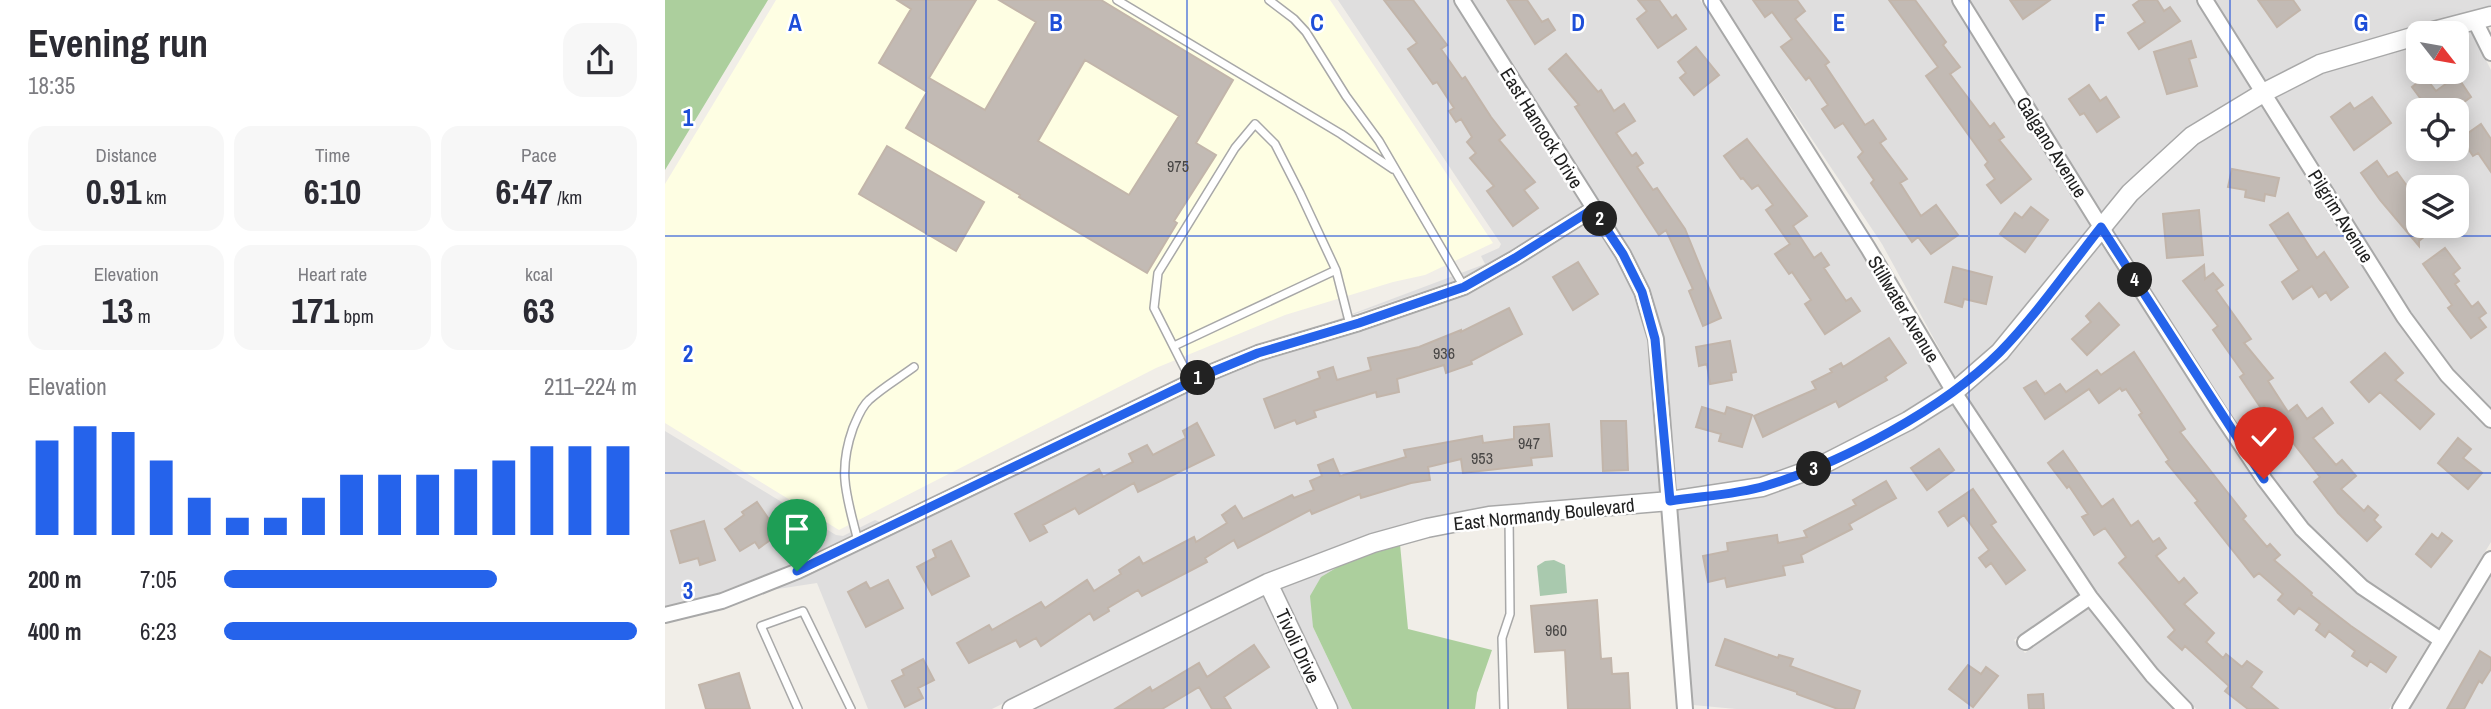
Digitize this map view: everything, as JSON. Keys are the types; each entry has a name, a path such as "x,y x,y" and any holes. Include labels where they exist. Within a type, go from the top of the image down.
{"street":[{"name":"East Hancock Drive","path":"1462,0 1623,254 1642,292 1655,339 1685,709"},
{"name":"Stillwater Avenue","path":"1711,0 1868,248 1954,391 2090,597 2152,675 2185,709"},
{"name":"Galgano Avenue","path":"1960,0 2101,227 2264,479 2302,528 2363,587 2441,640"},
{"name":"Pilgrim Avenue","path":"2206,0 2405,317 2447,375 2491,420"},
{"path":"2483,18 2491,53"},
{"name":"East Normandy Boulevard","path":"1011,709 1268,583 1373,543 1427,528 1509,514 1670,501 1762,487 1818,467 1908,421 1954,391 2000,352 2130,193 2192,136 2263,93 2320,64 2406,39"},
{"path":"665,615 722,601 797,571 1191,381 1258,353 1464,287 1593,209"},
{"path":"2400,709 2491,559"},
{"name":"Tivoli Drive","path":"1268,583 1328,709"},
{"path":"2025,642 2090,597"}],"lane":[{"path":"1117,0 1341,134 1396,172"},
{"path":"1269,0 1294,19 1305,32 1346,96 1380,141 1464,287"},
{"path":"1191,381 1154,308 1158,273 1235,148 1255,124 1275,144 1336,270 1350,325"},
{"path":"1174,346 1336,270"},
{"path":"858,542 843,485 849,441 857,417 868,401 914,367"},
{"path":"1504,709 1502,638 1510,614 1509,514"},
{"path":"798,709 761,626 803,611 851,709"}],"shaded area":[{"path":"776,0 1330,0 1493,243 1425,275 1285,315 1156,368 839,530 665,423 665,184"},
{"path":"1338,0 1453,0 1582,206 1511,251 1460,279 1328,323 1485,264 1481,256 1499,248 1501,244"},
{"path":"1471,0 1700,0 1867,251 1943,388 1903,414 1814,460 1759,479 1677,492 1664,339 1649,290 1630,250"},
{"path":"1719,0 1951,0 1965,21 2091,225 1993,346 1956,379 1882,244"},
{"path":"1970,0 2196,0 2252,90 2124,187 2101,213"},
{"path":"2215,0 2491,0 2491,7 2441,21 2406,21 2406,31 2316,56 2266,82"},
{"path":"2471,30 2491,70 2491,410 2454,371 2411,314 2275,96 2324,71 2406,47 2406,84 2469,84"},
{"path":"2261,104 2397,321 2440,379 2491,429 2491,542 2438,629 2368,581 2308,524 2226,408 2111,228 2137,198 2198,143"},
{"path":"1591,220 1616,257 1634,294 1647,340 1661,494 1486,509 1370,536 1258,577 992,709 868,709 817,583 771,590 802,578 1211,381 1262,360 1363,330 1469,293"},
{"path":"2101,241 2212,415 2296,534 2358,593 2430,642 2389,709 2196,709 2158,671 2096,593 1965,394 2006,357 2051,306"},
{"path":"1952,403 2079,595 2014,640 2025,653 2088,608 2145,680 2174,709 1736,709 1693,705 1678,508 1765,495"},
{"path":"665,431 836,535 843,536 875,520 880,522 793,564 718,593 665,607"},
{"path":"1554,560 1565,565 1567,593 1540,596 1537,566"},
{"path":"1346,562 1313,627 1352,709 1336,709 1279,587"},
{"path":"2491,576 2491,709 2410,709"},
{"path":"1265,594 1319,709 1031,709"}],"green space":[{"path":"665,0 768,0 665,170"},
{"path":"1400,544 1408,629 1492,650 1477,693 1475,709 1352,709 1313,627 1310,596 1321,577 1346,562"}],"building":[{"path":"897,0 976,0 929,78 985,110 1036,22 999,0 1101,0 1233,80 1196,143 1216,155 1174,221 1177,223 1147,273 906,128 927,92 879,63 911,9","holes":["1085,60 1179,116 1129,195 1038,141"]},
{"path":"1384,0 1413,0 1447,45 1441,49 1462,79 1465,77 1505,135 1499,140 1535,182 1524,190 1538,208 1513,226 1487,191 1494,186 1470,158 1476,153 1467,142 1472,137 1461,119 1456,122 1449,111 1454,108 1437,82 1433,84 1408,49 1417,43"},
{"path":"1507,0 1527,0 1542,22 1548,19 1555,30 1535,44"},
{"path":"1638,0 1659,0 1672,18 1676,15 1686,29 1658,48 1637,19 1647,11"},
{"path":"1753,0 1797,0 1805,11 1795,19 1829,62 1825,65 1865,125 1873,120 1886,139 1880,143 1907,179 1900,183 1921,216 1936,205 1958,235 1931,254 1918,237 1912,242 1871,183 1874,180 1858,157 1863,152 1843,123 1835,128 1822,109 1828,105 1809,77 1806,80 1781,47 1792,39 1772,12 1765,17"},
{"path":"1889,0 1915,0 1946,42 1943,45 1960,67 1950,74 1990,127 1994,123 2004,137 1999,140 2031,179 2001,203 1987,185 1995,179 1985,165 1988,162 1926,76 1938,67"},
{"path":"2010,0 2050,0 2023,19"},
{"path":"2140,0 2157,0 2164,11 2170,7 2180,21 2139,49 2128,33 2145,22 2133,5"},
{"path":"2258,0 2293,0 2300,10 2277,27"},
{"path":"2191,41 2196,57 2189,59 2197,86 2167,94 2154,52"},
{"path":"1696,47 1719,75 1694,95 1680,78 1686,73 1678,62"},
{"path":"1566,54 1598,92 1601,90 1614,111 1624,104 1635,121 1616,133 1632,156 1636,153 1643,163 1637,167 1653,190 1657,188 1685,229 1721,318 1703,326 1689,291 1693,289 1666,230 1659,235 1575,107 1579,105 1549,69"},
{"path":"2416,84 2430,84 2436,91 2446,84 2462,84 2471,97 2420,98 2412,87"},
{"path":"2089,85 2100,101 2106,97 2119,117 2097,132 2084,113 2080,115 2069,99"},
{"path":"2372,97 2391,123 2354,150 2331,117 2350,103 2354,109"},
{"path":"2481,124 2491,139 2491,172 2478,153 2473,156 2469,150 2469,132"},
{"path":"1747,139 1807,216 1793,226 1814,258 1821,253 1829,265 1824,268 1846,301 1851,298 1860,311 1825,334 1805,304 1811,300 1792,272 1789,274 1775,254 1790,244 1766,210 1773,205 1758,185 1752,189 1741,179 1724,156"},
{"path":"887,146 984,202 956,251 859,194"},
{"path":"2377,161 2388,177 2397,172 2406,185 2406,231 2380,200 2361,173"},
{"path":"2232,169 2279,178 2275,196 2265,194 2264,201 2245,197 2246,190 2228,187"},
{"path":"2031,207 2048,220 2025,252 2000,234 2015,213 2022,218"},
{"path":"2199,210 2203,255 2167,258 2163,214"},
{"path":"2288,213 2317,258 2324,252 2348,287 2331,300 2326,292 2319,297 2312,286 2293,299 2282,282 2299,270 2270,225"},
{"path":"2412,238 2423,238 2419,246"},
{"path":"2445,248 2460,268 2453,274 2459,281 2455,284 2472,307 2478,302 2486,313 2479,318 2486,327 2471,338 2448,308 2452,305 2423,264"},
{"path":"1578,262 1598,294 1573,310 1553,277"},
{"path":"2204,265 2205,279 2213,273 2223,285 2216,290 2251,339 2244,343 2273,378 2268,381 2288,412 2297,405 2307,419 2322,408 2333,423 2313,438 2336,465 2342,460 2356,476 2341,489 2364,511 2368,506 2378,515 2374,520 2381,527 2367,541 2338,513 2314,482 2320,477 2264,406 2261,408 2240,377 2244,374 2213,330 2218,326 2183,281"},
{"path":"1953,267 1992,277 1986,304 1964,299 1962,307 1945,302"},
{"path":"2099,303 2119,325 2087,355 2072,339 2091,322 2086,316"},
{"path":"1509,308 1522,334 1471,361 1472,364 1446,373 1444,365 1397,379 1399,392 1377,397 1376,392 1314,411 1316,417 1297,424 1295,420 1275,428 1264,399 1320,378 1318,372 1333,367 1337,380 1371,370 1368,358 1419,347 1461,332"},
{"path":"1889,338 1906,363 1885,377 1887,380 1839,407 1836,401 1763,437 1754,416 1816,389 1812,382 1832,372 1830,369 1841,363 1843,367"},
{"path":"1730,341 1736,372 1731,373 1732,380 1710,384 1707,364 1699,366 1696,347"},
{"path":"2134,352 2185,429 2180,432 2246,516 2243,519 2267,547 2270,544 2280,555 2274,560 2312,593 2311,595 2396,657 2386,672 2370,661 2367,666 2352,656 2355,651 2329,631 2325,637 2316,630 2320,624 2299,608 2294,614 2278,600 2283,594 2259,573 2254,577 2166,462 2169,460 2139,415 2142,413 2126,389 2122,391 2120,388 2099,403 2089,389 2045,419 2024,388 2036,381 2045,394 2060,384 2066,392 2097,370 2101,375"},
{"path":"2385,353 2403,373 2395,380 2434,414 2420,429 2380,392 2369,402 2351,382"},
{"path":"1702,407 1725,414 1727,407 1752,415 1742,447 1719,441 1721,434 1696,427"},
{"path":"1601,421 1626,421 1628,470 1603,471"},
{"path":"1197,423 1214,455 1138,492 1134,483 1079,514 1075,508 1043,525 1047,532 1030,541 1015,514 1099,469 1103,477 1133,462 1129,454 1147,445 1153,455 1186,438 1183,431"},
{"path":"1549,424 1552,456 1531,458 1532,465 1463,473 1461,459 1428,467 1430,480 1361,498 1360,494 1312,514 1310,510 1238,548 1234,540 1205,558 1207,562 1142,596 1138,590 1094,620 1090,613 1041,646 1036,638 1020,647 1016,640 969,663 957,643 989,625 992,630 1041,602 1045,608 1087,580 1094,591 1121,574 1119,570 1139,557 1143,564 1194,537 1196,542 1227,523 1222,515 1235,506 1243,519 1292,495 1294,498 1314,490 1310,481 1322,476 1318,465 1333,459 1340,476 1406,457 1404,450 1482,436 1483,443 1514,439 1514,427"},
{"path":"2458,438 2471,449 2463,458 2482,473 2468,489 2438,463"},
{"path":"1939,449 1954,470 1927,490 1911,468"},
{"path":"2063,451 2102,507 2113,499 2131,526 2138,521 2153,542 2159,538 2166,548 2156,556 2179,583 2184,578 2197,593 2184,604 2214,633 2206,642 2223,658 2226,654 2242,667 2247,661 2262,672 2251,687 2278,709 2248,709 2225,691 2229,686 2185,646 2182,650 2168,637 2175,630 2119,563 2126,557 2105,528 2094,535 2082,517 2088,514 2069,486 2067,488 2048,463"},
{"path":"1886,481 1896,498 1849,524 1852,529 1801,555 1803,562 1783,566 1785,575 1727,587 1725,578 1708,582 1703,556 1728,551 1727,543 1777,535 1778,543 1807,537 1804,531 1856,505 1853,500"},
{"path":"1973,489 1996,522 1991,525 2025,570 2006,584 1991,563 1986,567 1979,558 1989,550 1964,515 1948,526 1939,512"},
{"path":"757,502 779,534 759,548 755,542 740,551 725,529"},
{"path":"704,521 715,560 700,565 698,558 680,563 671,531"},
{"path":"2442,533 2452,541 2431,567 2416,554 2432,534 2438,539"},
{"path":"951,541 969,576 932,595 917,567 936,557 933,550"},
{"path":"888,580 903,608 866,627 848,592 866,582 870,589"},
{"path":"1597,600 1601,659 1611,658 1612,674 1628,673 1630,709 1568,709 1565,650 1535,652 1531,606"},
{"path":"1725,639 1778,658 1779,655 1793,659 1790,666 1860,691 1854,709 1838,709 1716,665"},
{"path":"1254,645 1269,667 1224,697 1231,709 1212,709 1199,687 1162,709 1115,709 1150,687 1152,691 1199,663 1207,677"},
{"path":"2480,651 2491,658 2491,669 2482,683 2479,681 2464,709 2447,709"},
{"path":"923,659 934,680 918,688 923,698 905,707 892,681 904,675 902,670"},
{"path":"1968,665 1981,674 1986,667 1998,676 1973,707 1949,689"},
{"path":"739,673 750,709 706,709 699,685"},
{"path":"2043,694 2044,709 2029,709 2028,695"}],"route":[{"path":"797,571 1207,374 1258,353 1359,323 1464,287 1593,209 1623,254 1642,292 1655,339 1670,501 1762,487 1818,467 1908,421 1954,391 2000,352 2044,301 2101,227 2264,479"}]}
